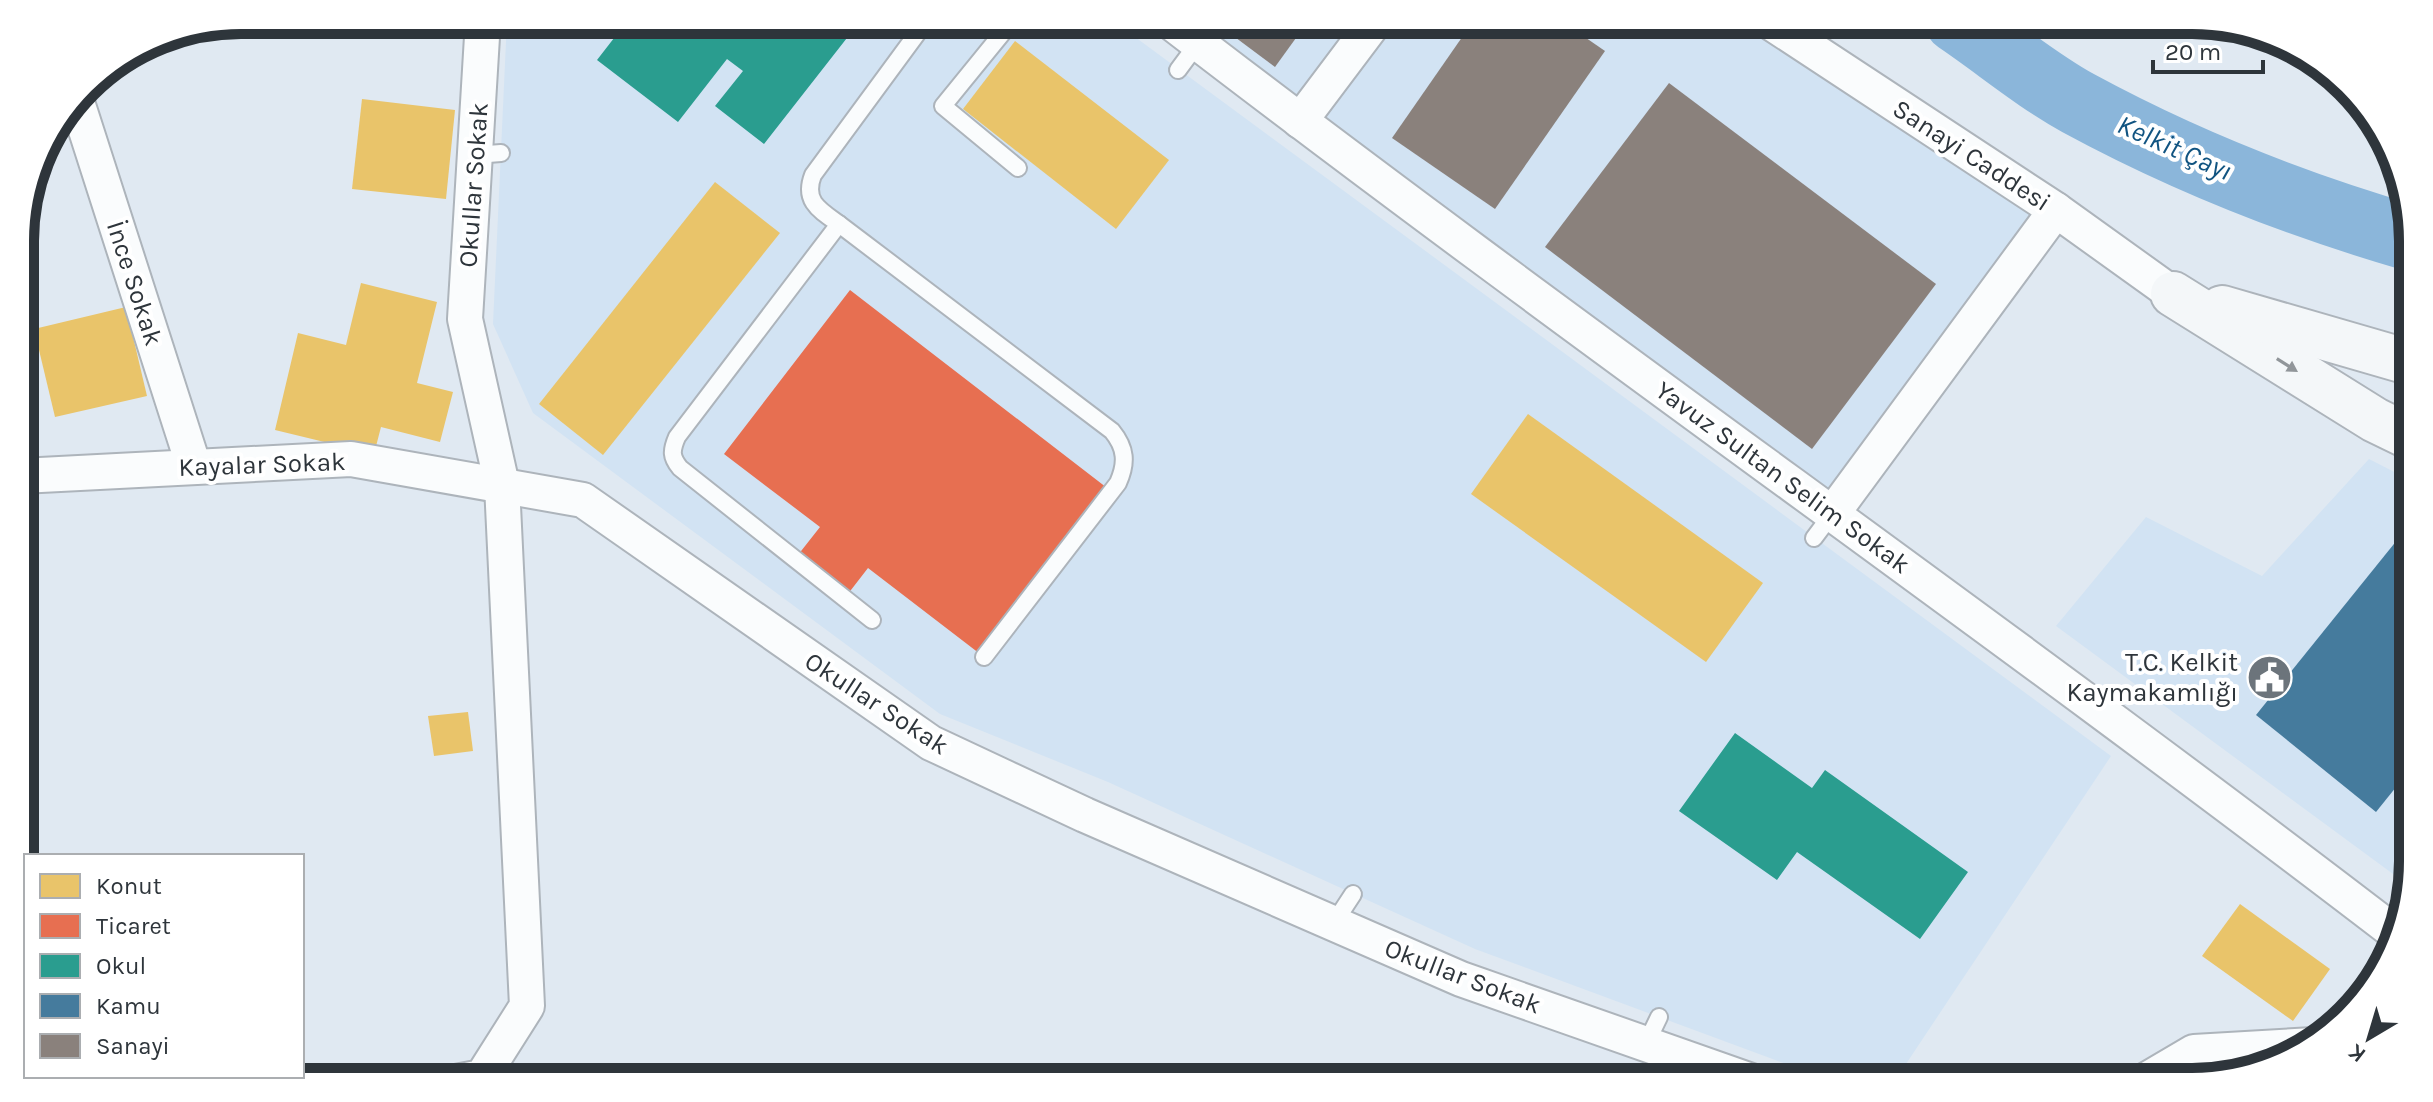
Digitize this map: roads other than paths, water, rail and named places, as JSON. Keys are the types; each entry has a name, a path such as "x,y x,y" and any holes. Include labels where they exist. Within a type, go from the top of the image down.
{"main road":[{"path":"2173,294 2399,359"},
{"path":"2173,294 2375,420 2399,432"}],"street":[{"name":"Okullar Sokak","path":"484,34 488,154 465,319 502,485 583,500 931,743 1085,815 1461,979 1652,1030 1727,1068"},
{"name":"Yavuz Sultan Selim Sokak","path":"1176,34 1188,57 1300,121 1823,526 2133,732 2388,927"},
{"path":"1300,121 1365,34"},
{"name":"Sanayi Caddesi","path":"1788,34 2056,210 2173,294"},
{"name":"İnce Sokak","path":"80,111 194,467"},
{"path":"1823,526 2056,210"},
{"name":"Kayalar Sokak","path":"34,475 351,459 502,485"},
{"path":"488,1068 527,1006 502,485"},
{"path":"2167,1068 2194,1052 2282,1047"}],"lane":[{"path":"917,34 813,175 809,196 814,205 1112,431 1121,441 1125,469 1118,483 984,657"},
{"path":"1002,34 943,106 1018,168"},
{"path":"839,224 677,437 672,458 872,620"},
{"path":"1334,923 1353,894"}],"waterway":[{"name":"Kelkit Çayı","path":"1976,34 2062,94 2158,144 2283,196 2398,234"}],"place":[{"name":"T.C. Kelkit Kaymakamlığı","path":"2269,677"}]}
